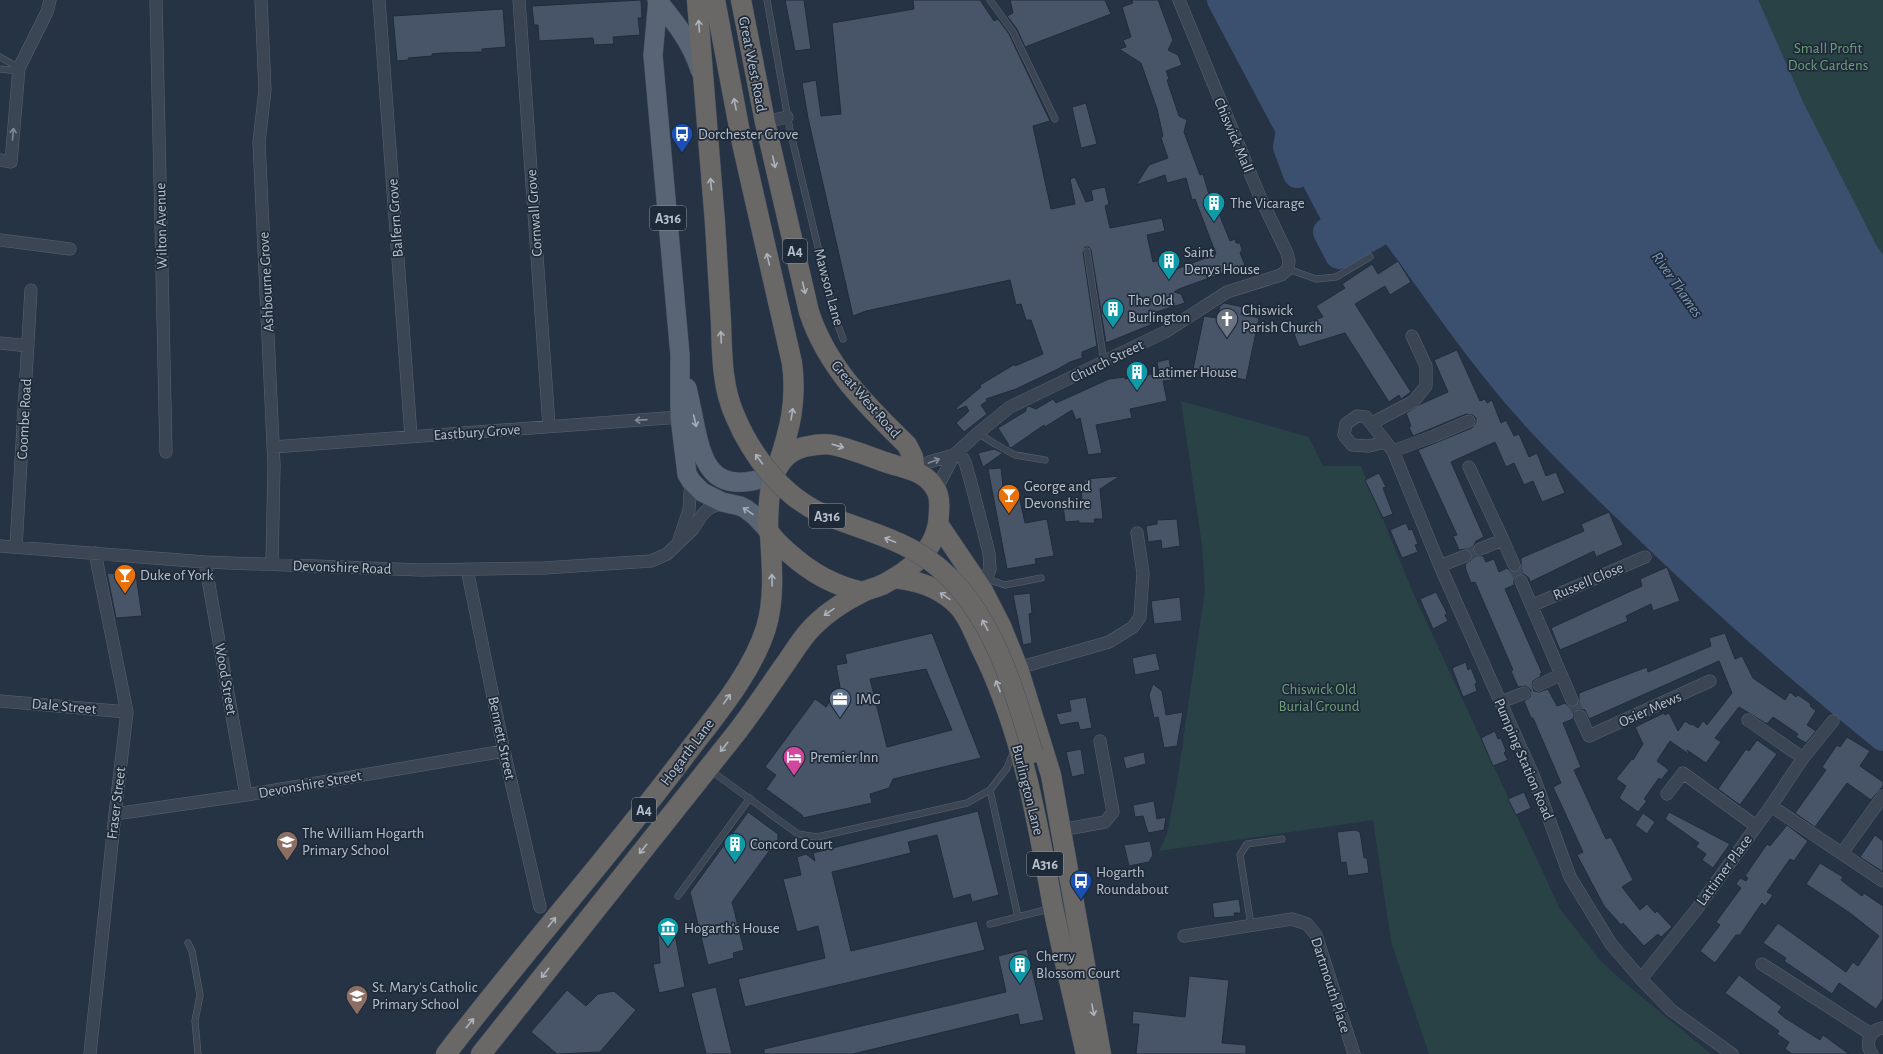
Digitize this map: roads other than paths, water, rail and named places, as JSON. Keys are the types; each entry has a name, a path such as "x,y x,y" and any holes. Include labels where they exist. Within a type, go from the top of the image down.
{"highway":[{"path":"697,0 703,79"},
{"name":"Great West Road","path":"715,0 742,142 792,369 794,400 790,428 777,470"},
{"name":"Great West Road","path":"741,0 765,122 809,312 816,333 833,364 843,377 907,445 913,458 915,471"},
{"name":"A316","path":"703,79 715,223 725,382 734,414 749,445 772,476 803,503 821,513 902,545 938,567 977,610 999,653 1014,692 1033,753 1047,812 1065,906"},
{"path":"816,444 831,444 915,471 927,479 936,490 939,500 938,524 934,536 928,548 917,562 882,585 863,592 849,589 819,577 799,562 769,532 768,498 777,470 787,454 816,444"},
{"name":"Burlington Lane","path":"938,524 985,584 1018,668 1051,775 1061,830 1065,906 1078,1020 1086,1054"},
{"name":"Hogarth Lane","path":"446,1054 678,766 731,693 748,666 759,647 770,612 773,588 769,532"},
{"name":"Burlington Lane","path":"894,578 914,581 930,586 955,602 966,617 988,662 1007,710 1065,906 1101,1054"},
{"name":"Hogarth Lane","path":"481,1054 738,730 807,633 824,614 863,592"}],"main road":[{"name":"A316","path":"663,4 692,50 703,79"},
{"name":"A316","path":"663,4 653,55 657,82 680,355 680,417 685,466 691,481"},
{"name":"A316","path":"680,355 702,457 711,471 725,481 748,483 777,470"},
{"path":"691,481 702,492 722,502 746,509 755,516 769,532"}],"street":[{"path":"0,160 11,162 19,70 47,12 50,0"},
{"name":"Wilton Avenue","path":"156,0 166,452"},
{"name":"Ashbourne Grove","path":"261,0 266,90 259,142 274,447 272,564"},
{"name":"Balfern Grove","path":"380,0 411,436"},
{"name":"Cornwall Grove","path":"519,0 549,426"},
{"name":"Chiswick Mall","path":"1178,0 1257,191 1288,253 1288,269"},
{"path":"765,122 787,117"},
{"path":"0,240 70,249"},
{"name":"Church Street","path":"936,490 957,454 978,433 1010,407 1165,332 1227,292 1281,275 1288,269"},
{"name":"Coombe Road","path":"16,547 31,290"},
{"path":"1412,336 1426,366 1426,386 1414,401 1372,424 1366,417 1357,416 1346,424 1344,435 1346,439 1352,445 1361,447 1389,447 1434,436 1469,421"},
{"path":"0,343 28,346"},
{"name":"Eastbury Grove","path":"274,447 680,417"},
{"name":"Pumping Station Road","path":"1372,424 1389,447 1533,775 1570,877 1611,944 1641,979 1672,1010 1732,1054"},
{"name":"Church Street","path":"915,471 929,462 957,454"},
{"name":"Burlington Lane","path":"957,454 965,462 989,554 990,569 985,584"},
{"path":"1469,467 1514,565"},
{"path":"678,543 689,510 691,481"},
{"name":"Devonshire Road","path":"0,546 205,562 421,570 552,568 651,561 667,554 692,530 708,508 722,502"},
{"path":"1018,668 1109,642 1133,627 1140,617 1143,573 1137,533"},
{"path":"1480,549 1503,540"},
{"name":"Fraser Street","path":"90,1054 127,712 95,554"},
{"path":"1440,566 1465,556"},
{"name":"Russell Close","path":"1533,605 1645,557"},
{"name":"Wood Street","path":"205,562 246,795"},
{"name":"Bennett Street","path":"467,569 504,751 540,907"},
{"path":"1521,582 1533,605 1560,675 1572,700"},
{"path":"1539,685 1560,675"},
{"name":"Osier Mews","path":"1580,716 1589,736 1710,681"},
{"path":"1501,702 1524,693"},
{"name":"Dale Street","path":"0,701 127,712"},
{"path":"1748,720 1803,758"},
{"name":"Lattimer Place","path":"1641,979 1696,910 1771,806 1803,758 1833,721"},
{"path":"1061,830 1105,822 1113,812 1100,741"},
{"name":"Devonshire Street","path":"115,814 246,795 504,751"},
{"path":"1667,794 1683,773 1756,826"},
{"path":"1842,852 1883,796"},
{"path":"1771,806 1842,852 1883,881"},
{"name":"Dartmouth Place","path":"1184,936 1292,919 1307,924 1316,935 1354,1054"},
{"path":"1762,964 1871,1034"},
{"path":"1872,1054 1868,1046 1871,1034 1883,1028"}],"lane":[{"name":"Mawson Lane","path":"767,0 787,117 834,314 843,339"},
{"path":"990,0 1013,32 1055,119"},
{"path":"0,57 19,70"},
{"path":"0,69 19,70"},
{"path":"1087,251 1104,362"},
{"path":"1288,269 1316,279 1336,277 1370,257"},
{"path":"978,433 1015,455 1045,460"},
{"path":"985,584 1005,585 1041,578"},
{"path":"707,768 798,834 817,837 966,803 990,790 1007,768 1016,742"},
{"path":"990,790 1018,917"},
{"path":"678,896 750,798"},
{"path":"1251,925 1240,855 1247,844 1282,839"},
{"path":"990,924 1065,906"},
{"path":"188,943 192,951 200,995 195,1021 198,1054"}],"water":[{"name":"River Thames","path":"1221,0 1743,0 1790,107 1864,252 1883,279 1883,737 1781,652 1715,593 1562,444 1529,409 1492,365 1390,226 1339,255 1327,232 1338,224 1310,169 1297,174 1287,147 1290,130"}],"waterway":[{"path":"1221,0 1290,130 1287,147 1297,174 1310,169 1339,224 1327,232 1339,255 1390,226 1492,365 1529,409 1584,467 1715,593 1781,652 1883,737"},
{"path":"1743,0 1790,107 1864,252 1883,279"}],"tunnel":[{"path":"1465,556 1480,549"},
{"path":"1514,565 1521,581"},
{"path":"1572,700 1580,716"}],"place":[{"name":"Dorchester Grove","path":"682,154"},
{"name":"The Vicarage","path":"1214,222"},
{"name":"Saint Denys House","path":"1169,280"},
{"name":"The Old Burlington","path":"1113,328"},
{"name":"Chiswick Parish Church","path":"1227,338"},
{"name":"Latimer House","path":"1137,392"},
{"name":"George and Devonshire","path":"1009,514"},
{"name":"Duke of York","path":"125,594"},
{"name":"IMG","path":"840,718"},
{"name":"Premier Inn","path":"794,776"},
{"name":"The William Hogarth Primary School","path":"287,862"},
{"name":"Concord Court","path":"735,864"},
{"name":"Hogarth Roundabout","path":"1081,900"},
{"name":"Hogarth's House","path":"668,948"},
{"name":"Cherry Blossom Court","path":"1020,984"},
{"name":"St. Mary's Catholic Primary School","path":"357,1016"}],"park label":[{"name":"Small Profit Dock Gardens","path":"1828,56"},
{"name":"Chiswick Old Burial Ground","path":"1319,698"}]}
